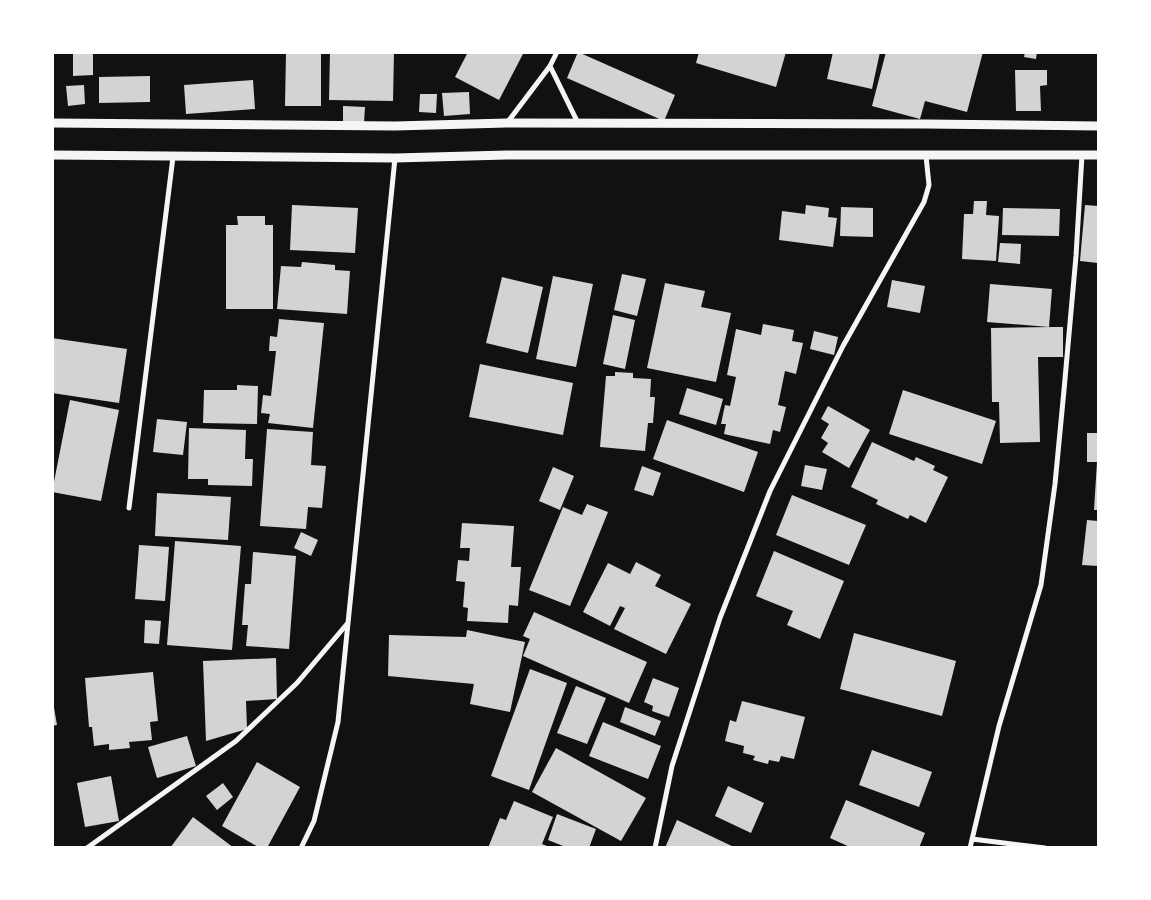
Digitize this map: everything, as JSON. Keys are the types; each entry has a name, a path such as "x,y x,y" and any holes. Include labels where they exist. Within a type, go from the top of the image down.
{"street":[{"path":"507,123 550,66 557,52"},
{"path":"550,66 578,123"},
{"path":"52,123 386,126 507,123 1098,126"},
{"path":"52,156 395,158 508,155 1098,155"},
{"path":"970,848 999,726 1041,586 1055,484 1064,390 1076,256 1082,155"},
{"path":"655,848 672,766 720,618 770,491 843,346 924,202 929,185 926,156"},
{"path":"129,508 172,157"},
{"path":"302,848 314,820 338,722 395,158"},
{"path":"87,848 236,741 297,683 347,624"},
{"path":"972,839 1046,848"}],"building":[{"path":"73,52 93,52 93,75 73,76"},
{"path":"286,52 321,52 321,106 285,106"},
{"path":"330,52 394,52 393,101 329,100"},
{"path":"468,52 524,52 499,100 455,77"},
{"path":"578,52 675,95 664,121 567,78"},
{"path":"699,52 786,52 776,87 696,63"},
{"path":"833,52 880,52 872,89 827,79"},
{"path":"886,52 983,52 967,112 925,101 920,119 872,106"},
{"path":"1025,52 1037,52 1036,59 1024,57"},
{"path":"1015,70 1047,70 1047,85 1040,86 1041,111 1016,111"},
{"path":"150,76 150,102 99,103 99,77"},
{"path":"253,80 255,109 186,114 184,85"},
{"path":"84,85 85,104 68,106 66,86"},
{"path":"469,92 470,114 444,116 442,93"},
{"path":"420,94 437,94 436,113 419,112"},
{"path":"343,106 365,107 364,123 343,122"},
{"path":"974,201 987,201 986,215 999,216 996,261 962,259 964,214 973,214"},
{"path":"292,205 358,208 355,253 290,250"},
{"path":"806,205 829,208 828,217 837,218 833,247 779,240 782,211 805,214"},
{"path":"1085,205 1098,206 1098,263 1080,261"},
{"path":"841,207 873,208 873,237 840,236"},
{"path":"1003,208 1060,209 1059,236 1002,235"},
{"path":"237,216 265,216 265,225 273,225 273,309 226,309 226,225 238,225"},
{"path":"1000,243 1021,244 1020,264 998,262"},
{"path":"302,262 335,265 335,270 350,271 347,314 277,309 281,266 301,267"},
{"path":"622,274 646,279 637,316 614,310"},
{"path":"553,276 593,284 576,367 536,359"},
{"path":"502,277 543,287 528,353 486,343"},
{"path":"892,280 925,286 920,313 887,307"},
{"path":"665,283 705,291 701,307 731,313 716,382 647,368"},
{"path":"990,284 1052,289 1049,327 987,322"},
{"path":"613,315 635,320 625,369 603,364"},
{"path":"279,319 324,323 313,428 268,423 270,414 261,413 263,395 271,396 276,351 269,351 270,336 277,337"},
{"path":"763,324 794,330 792,341 803,343 796,374 785,371 778,405 786,407 780,432 773,430 770,444 724,434 726,424 721,424 725,405 730,406 736,377 727,375 736,329 761,335"},
{"path":"1063,327 1063,357 1038,357 1040,442 1000,443 999,402 992,402 991,328"},
{"path":"814,331 838,337 834,355 810,349"},
{"path":"52,338 127,349 119,403 52,393"},
{"path":"480,364 573,383 563,435 469,417"},
{"path":"615,372 633,373 633,378 651,379 650,397 655,397 653,423 648,423 645,451 600,447 606,376 615,376"},
{"path":"237,385 258,386 257,424 203,423 204,390 237,390"},
{"path":"687,388 723,399 716,425 679,414"},
{"path":"903,390 996,421 982,464 889,434"},
{"path":"70,400 119,410 101,501 52,492"},
{"path":"828,406 870,430 849,468 822,452 828,443 821,438 829,424 821,419"},
{"path":"157,419 187,422 183,455 153,452"},
{"path":"667,420 758,452 744,492 653,459"},
{"path":"189,428 246,430 245,459 253,459 252,486 208,485 208,479 188,479"},
{"path":"267,429 313,432 311,465 326,466 322,508 308,507 306,529 260,526"},
{"path":"1087,433 1098,433 1098,462 1087,462"},
{"path":"872,442 914,461 916,457 935,466 933,470 948,477 926,523 910,515 908,519 876,504 878,500 851,487"},
{"path":"1097,462 1098,510 1094,510"},
{"path":"805,465 827,469 822,490 801,486"},
{"path":"642,466 661,473 653,496 634,490"},
{"path":"553,467 574,476 560,510 539,501"},
{"path":"157,493 231,497 228,540 155,536"},
{"path":"792,495 866,525 849,565 776,535"},
{"path":"587,504 608,512 570,606 529,590 563,507 582,515"},
{"path":"1087,520 1098,521 1098,566 1082,565"},
{"path":"462,523 514,526 511,567 521,567 518,606 509,605 508,623 467,621 468,608 463,607 465,582 456,581 458,560 469,561 470,548 460,548"},
{"path":"301,532 318,540 311,556 294,548"},
{"path":"175,541 241,546 232,650 167,645"},
{"path":"139,545 169,547 165,601 135,599"},
{"path":"774,551 844,581 820,639 787,625 793,611 756,596"},
{"path":"253,552 296,556 289,649 246,646 248,625 242,625 245,584 251,584"},
{"path":"636,562 661,575 655,586 691,604 666,654 614,629 625,608 620,606 610,626 583,612 608,563 630,574"},
{"path":"534,612 647,662 629,703 523,656 530,639 523,636"},
{"path":"145,620 161,621 159,644 144,643"},
{"path":"467,630 525,642 510,712 470,704 474,684 388,676 389,635 466,637"},
{"path":"854,633 956,661 942,716 840,689"},
{"path":"276,658 277,699 246,701 247,729 206,741 203,661"},
{"path":"530,669 567,683 529,790 491,776"},
{"path":"153,672 158,721 150,722 152,740 129,742 130,748 109,750 109,744 94,746 92,727 89,727 85,678"},
{"path":"653,678 679,688 669,717 652,711 653,706 644,702"},
{"path":"576,686 606,698 587,744 557,733"},
{"path":"52,696 57,725 52,726"},
{"path":"742,701 805,717 794,759 781,756 779,762 769,760 768,764 753,760 755,756 743,753 744,746 725,741 730,720 736,722"},
{"path":"625,707 661,721 655,736 620,722"},
{"path":"603,722 661,746 648,779 589,756"},
{"path":"187,736 196,766 157,778 148,747"},
{"path":"556,748 646,798 621,841 532,792"},
{"path":"872,750 932,772 919,807 859,785"},
{"path":"257,762 300,787 267,848 260,848 222,826"},
{"path":"111,776 119,821 85,827 77,783"},
{"path":"223,783 233,797 217,810 206,796"},
{"path":"728,786 764,803 751,833 715,816"},
{"path":"846,800 925,833 919,848 852,848 830,838"},
{"path":"514,801 553,817 542,844 552,848 488,848 500,818 506,820"},
{"path":"557,814 596,829 589,848 568,848 548,840"},
{"path":"193,817 234,848 170,848"},
{"path":"677,820 736,848 665,848"}]}
